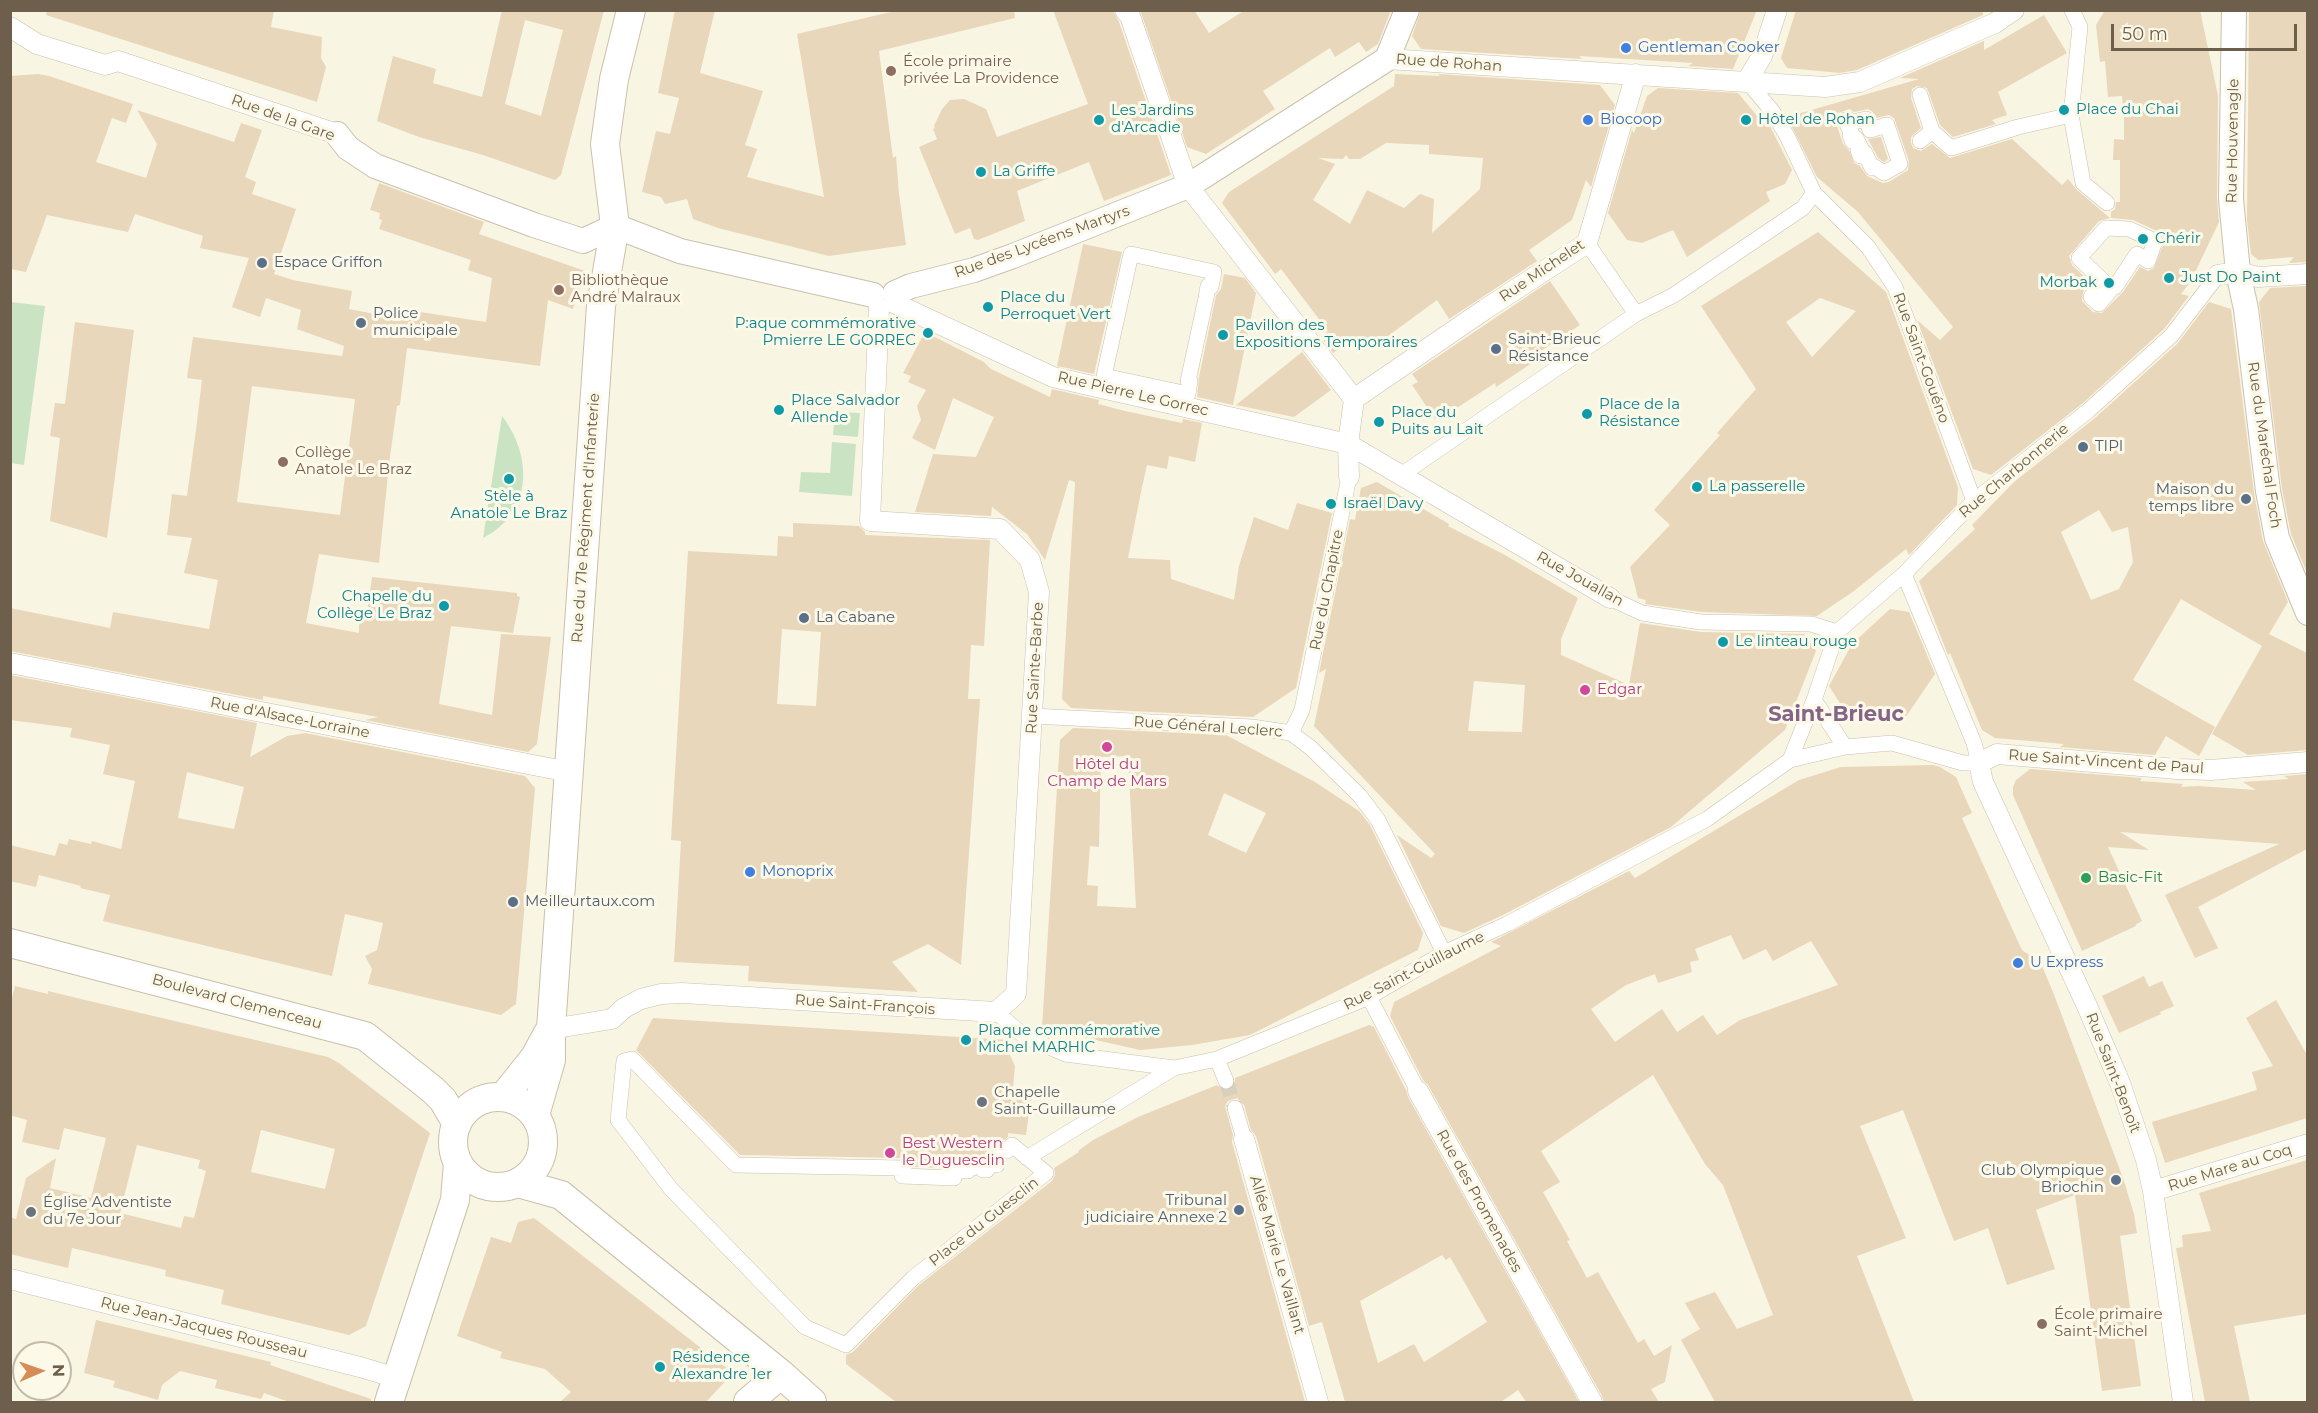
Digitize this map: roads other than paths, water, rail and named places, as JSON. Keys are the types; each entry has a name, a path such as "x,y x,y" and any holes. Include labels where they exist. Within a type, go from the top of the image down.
{"main road":[{"name":"Rue du 71e Régiment d'Infanterie","path":"535,1115 551,1060 551,1029 601,306 615,226 605,144 614,79 631,10"},
{"name":"Boulevard Clemenceau","path":"10,943 365,1036 456,1111"},
{"path":"503,1097 535,1057 551,1029"},
{"path":"393,1390 455,1200 458,1163 453,1137 456,1111 491,1097 503,1097 526,1106 535,1115 541,1127 542,1153 537,1165 529,1175 518,1183 493,1187 481,1184 472,1179 458,1163"},
{"path":"542,1153 561,1195"},
{"path":"518,1183 561,1195 781,1374 812,1402"},
{"path":"455,1200 481,1184"},
{"path":"748,1402 781,1374"}],"street":[{"path":"1125,10 1130,16 1188,186 1354,399 1348,444"},
{"path":"1387,59 1407,10"},
{"path":"1747,81 1762,56 1777,10"},
{"name":"Rue de Rohan","path":"1188,186 1387,59 1825,87 1860,82 1995,23 2014,10"},
{"path":"2072,10 2080,27 2071,115 2083,183 2107,203"},
{"name":"Rue Houvenagle","path":"2228,274 2234,10"},
{"name":"Rue de la Gare","path":"14,28 38,44 105,65 118,61 337,134 348,148 375,166 538,227 583,241 615,226"},
{"name":"Rue Michelet","path":"1354,399 1484,309 1587,243 1636,74"},
{"name":"Rue Saint-Gouéno","path":"1747,81 1773,112 1814,193 1868,247 1895,287 1974,501"},
{"path":"1920,95 1926,136 1951,148 2018,127 2071,115"},
{"path":"1848,119 1849,123 1866,119 1870,130 1887,125 1900,164 1884,173 1875,167 1872,168 1865,153 1860,156 1858,150 1861,148 1856,138 1852,141 1850,135 1852,134 1845,120 1848,119"},
{"name":"Rue des Lycéens Martyrs","path":"886,300 911,286 974,270 1013,256 1188,186"},
{"path":"1401,475 1636,314 1674,296 1803,208 1814,193"},
{"path":"615,226 687,253 886,300"},
{"path":"2106,228 2129,230 2155,241 2148,261 2137,254 2115,287 2099,304 2091,297 2103,281 2079,258 2106,228"},
{"path":"1587,243 1636,314"},
{"path":"1131,254 1214,272 1203,308 1188,381 1190,381 1188,394 1104,376 1131,254"},
{"path":"2228,274 2258,277 2307,274"},
{"name":"Rue Charbonnerie","path":"1837,632 1905,574 1974,501 2089,410 2171,336 2228,274"},
{"name":"Rue du Maréchal Foch","path":"2228,274 2247,309 2268,491 2277,538 2307,613"},
{"name":"Rue Pierre Le Gorrec","path":"886,300 1053,377 1348,444"},
{"name":"Rue Sainte-Barbe","path":"886,300 870,521 1000,529 1030,560 1039,592 1016,994 996,1012"},
{"name":"Rue Jouallan","path":"1348,444 1610,598 1642,613 1701,622 1811,624 1837,632"},
{"name":"Rue du Chapitre","path":"1291,733 1302,710 1349,477 1348,444"},
{"path":"1790,760 1845,747 1892,743 1963,763 1979,763 1974,743 1905,574"},
{"path":"1790,760 1815,700 1837,632"},
{"name":"Rue d'Alsace-Lorraine","path":"10,663 569,772"},
{"path":"1815,700 1845,747"},
{"name":"Rue Général Leclerc","path":"1032,716 1252,727 1291,733 1311,748 1360,796 1378,820 1444,953"},
{"name":"Rue Saint-Vincent de Paul","path":"1979,763 1997,754 2211,770 2307,762"},
{"name":"Rue Saint-Guillaume","path":"1027,1158 1174,1068 1217,1059 1369,997 1444,953 1507,924 1707,819 1790,760"},
{"name":"Rue Saint-Benoît","path":"1979,763 1983,782 2087,1006 2120,1083 2146,1160 2153,1191 2183,1402"},
{"name":"Rue Saint-François","path":"551,1029 612,1019 624,1008 641,999 661,994 682,993 996,1012"},
{"name":"Rue des Promenades","path":"1369,997 1418,1090 1592,1402"},
{"path":"996,1012 1024,1036 1065,1054 1174,1068"},
{"name":"Place du Guesclin","path":"632,1059 736,1165 904,1168 902,1176 954,1178 956,1170 968,1171 968,1168 973,1168 972,1166 984,1167 983,1170 987,1170 987,1167 993,1164 997,1165 1001,1149 1007,1151 1012,1145 1027,1158 1046,1173 913,1278 846,1345 805,1328 672,1189 625,1129 618,1120 624,1061 632,1059"},
{"path":"1217,1059 1226,1081"},
{"name":"Allée Marie Le Vaillant","path":"1236,1108 1318,1402"},
{"name":"Rue Mare au Coq","path":"2153,1191 2307,1144"},
{"name":"Rue Jean-Jacques Rousseau","path":"10,1279 360,1367 393,1390"}],"tunnel":[{"path":"1226,1081 1235,1108"}],"place":[{"name":"Gentleman Cooker","path":"1626,48"},
{"name":"École primaire privée La Providence","path":"891,71"},
{"name":"Place du Chai","path":"2064,110"},
{"name":"Les Jardins d'Arcadie","path":"1099,120"},
{"name":"Biocoop","path":"1588,120"},
{"name":"Hôtel de Rohan","path":"1746,120"},
{"name":"La Griffe","path":"981,172"},
{"name":"Chérir","path":"2143,239"},
{"name":"Espace Griffon","path":"262,263"},
{"name":"Just Do Paint","path":"2169,278"},
{"name":"Morbak","path":"2109,283"},
{"name":"Bibliothèque André Malraux","path":"559,290"},
{"name":"Place du Perroquet Vert","path":"988,307"},
{"name":"Police municipale","path":"361,323"},
{"name":"P:aque commémorative Pmierre LE GORREC","path":"928,333"},
{"name":"Pavillon des Expositions Temporaires","path":"1223,335"},
{"name":"Saint-Brieuc Résistance","path":"1496,349"},
{"name":"Place Salvador Allende","path":"779,410"},
{"name":"Place de la Résistance","path":"1587,414"},
{"name":"Place du Puits au Lait","path":"1379,422"},
{"name":"TIPI","path":"2083,447"},
{"name":"Collège Anatole Le Braz","path":"283,462"},
{"name":"Stèle à Anatole Le Braz","path":"509,479"},
{"name":"La passerelle","path":"1697,487"},
{"name":"Maison du temps libre","path":"2246,499"},
{"name":"Israël Davy","path":"1331,504"},
{"name":"Chapelle du Collège Le Braz","path":"444,606"},
{"name":"La Cabane","path":"804,618"},
{"name":"Le linteau rouge","path":"1723,642"},
{"name":"Edgar","path":"1585,690"},
{"name":"Hôtel du Champ de Mars","path":"1107,747"},
{"name":"Monoprix","path":"750,872"},
{"name":"Basic-Fit","path":"2086,878"},
{"name":"Meilleurtaux.com","path":"513,902"},
{"name":"U Express","path":"2018,963"},
{"name":"Plaque commémorative Michel MARHIC","path":"966,1040"},
{"name":"Chapelle Saint-Guillaume","path":"982,1102"},
{"name":"Best Western le Duguesclin","path":"890,1153"},
{"name":"Club Olympique Briochin","path":"2116,1180"},
{"name":"Tribunal judiciaire Annexe 2","path":"1239,1210"},
{"name":"Église Adventiste du 7e Jour","path":"31,1212"},
{"name":"École primaire Saint-Michel","path":"2042,1324"},
{"name":"Résidence Alexandre 1er","path":"660,1367"}],"district":[{"name":"Saint-Brieuc","path":"1836,715"}]}
